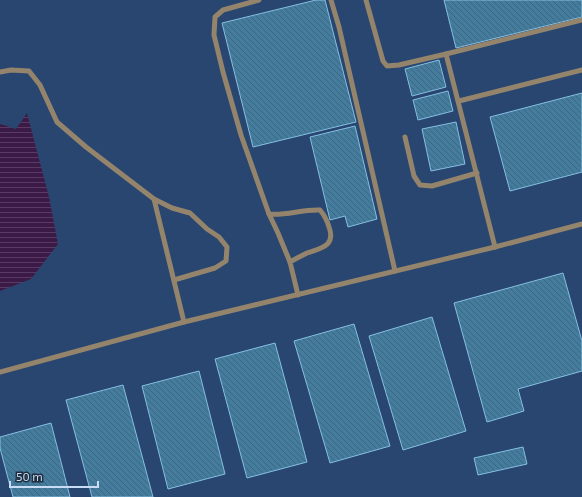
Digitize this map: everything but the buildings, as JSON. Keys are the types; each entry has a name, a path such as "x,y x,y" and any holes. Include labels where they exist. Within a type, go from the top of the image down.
{"lane":[{"path":"259,0 222,10 215,17 214,35 241,135 269,214 290,262 298,295"},
{"path":"331,0 339,27 395,271"},
{"path":"366,0 383,61 387,66 400,65 582,20"},
{"path":"446,54 495,247"},
{"path":"0,72 11,70 28,71 40,85 57,122 86,147 154,199 172,208 190,214 219,237 227,247 226,261 215,268 174,280"},
{"path":"459,101 582,70"},
{"path":"405,137 414,176 420,185 432,186 477,173"},
{"path":"154,199 184,322"},
{"path":"269,214 280,215 320,210 325,216 332,234 329,242 324,247 305,254 290,262"},
{"path":"0,372 184,322 495,247 582,224"}],"shaded area":[{"path":"27,113 49,197 58,244 31,279 0,291 0,124 16,129"}]}
